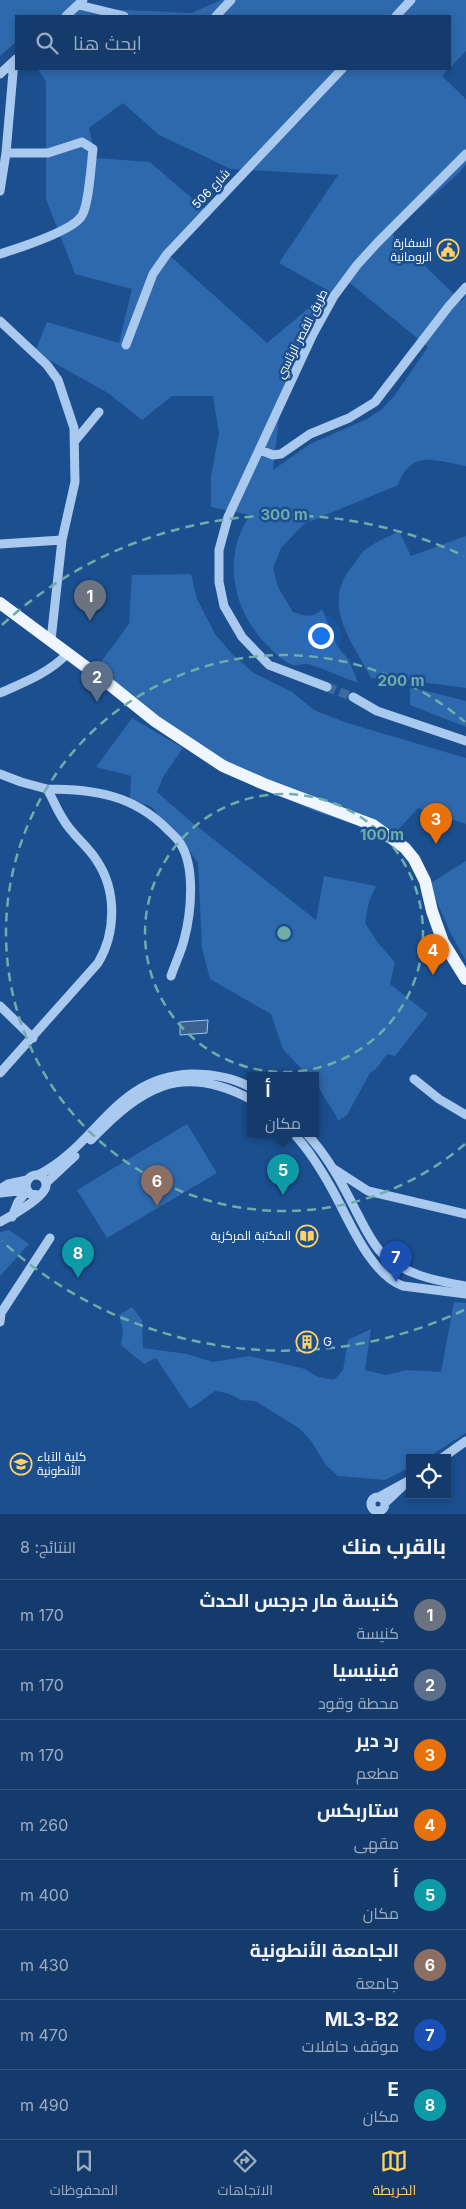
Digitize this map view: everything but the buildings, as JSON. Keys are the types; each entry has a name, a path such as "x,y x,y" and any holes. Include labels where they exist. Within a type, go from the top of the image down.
{"main road":[{"path":"0,602 155,721 223,766 264,784 307,798 374,825 405,848 420,869 443,942 464,974"}],"street":[{"path":"217,15 231,0"},
{"path":"397,15 411,0"},
{"path":"67,15 81,2 121,15"},
{"path":"0,74 15,60"},
{"path":"0,191 6,153 15,60"},
{"name":"شارع 506","path":"126,345 153,274 167,254 341,70"},
{"path":"0,254 72,226 82,216 94,149 82,142 48,154 6,153"},
{"name":"طريق القصر الرئاسي","path":"327,687 269,665 242,637 224,606 219,582 219,550 228,517 313,334 334,296 357,265 378,242 466,154"},
{"path":"260,450 273,455 281,454 310,434 349,418 375,402 449,306 466,287"},
{"path":"0,321 46,365 58,380 74,428 75,482 62,540 51,640"},
{"path":"75,441 99,412"},
{"path":"0,544 62,540"},
{"path":"0,693 42,674 58,664 68,653"},
{"path":"353,697 377,711 466,741"},
{"path":"0,774 20,782 48,789 80,790 124,799 155,817 180,843 185,856 190,881 190,900 184,940 171,976"},
{"path":"0,1073 98,963 106,950 112,920 111,903 103,872 97,861 64,820 48,789"},
{"path":"0,1006 33,1038"},
{"path":"0,1189 8,1184 27,1180 32,1176 38,1175 68,1155 124,1098 154,1081 184,1074 198,1074 227,1077 247,1086"},
{"path":"414,1079 439,1099 466,1115"},
{"path":"0,1222 12,1217 45,1191 46,1183 118,1112 154,1089 192,1081 212,1083 231,1089 247,1097"},
{"path":"297,1137 311,1154 358,1238 385,1275 395,1283 403,1286 466,1294"},
{"path":"310,1137 323,1150 369,1235 380,1251 395,1263 431,1279 466,1286"},
{"path":"334,1169 368,1191 466,1214"},
{"path":"38,1175 46,1183"},
{"path":"12,1217 18,1202 27,1191 27,1180"},
{"path":"0,1193 27,1191 34,1196 38,1195"},
{"path":"350,1200 368,1191"},
{"path":"0,1316 50,1238"},
{"path":"448,1454 466,1441"},
{"path":"379,1508 406,1483"}],"shaded area":[{"path":"0,0 79,0 84,8 191,13 221,0 466,0 466,51 451,67 451,15 15,15 15,43 0,56"},
{"path":"39,70 448,70 442,76 466,99 466,164 458,174 391,233 461,301 466,296 466,466 435,460 417,461 403,473 398,485 304,524 281,548 273,568 278,587 293,612 309,616 316,614 322,609 337,646 349,660 358,683 308,664 293,665 286,661 266,644 254,630 245,615 235,582 234,565 241,531 250,515 211,507 211,476 219,434 213,396 172,396 142,420 108,393 35,352 47,322 119,343 132,289 75,274 46,199 46,82","holes":["123,103 159,135 231,169 338,175 279,263 329,291 267,343 169,255 210,214 150,162 96,158 89,128","345,279 428,347 395,395 382,409 367,419 310,444 273,470 279,417 333,295"]},
{"path":"399,531 411,556 466,536 466,688 371,678 342,622 339,593 344,579 365,550"},
{"path":"191,574 197,599 215,634 233,655 254,673 292,692 314,710 344,722 466,758 466,824 418,808 386,843 356,825 314,811 278,795 92,674 129,624 132,575"},
{"path":"410,687 466,701 466,727 410,705"},
{"path":"132,718 183,748 163,777 157,792 189,820 316,920 324,876 376,886 369,901 365,923 378,943 395,962 390,984 428,1014 395,1056 387,1054 376,1069 370,1073 347,1115 338,1121 319,1087 319,1072 304,1072 283,1049 271,1014 210,979 202,948 198,863 174,829 152,807 130,799 131,776 96,767"},
{"path":"466,861 466,961 450,932 429,884"},
{"path":"208,1020 207,1033 180,1035 180,1022"},
{"path":"187,1124 217,1173 107,1238 77,1190"},
{"path":"9,1230 29,1244 0,1276 0,1232"},
{"path":"454,1302 466,1303 466,1433 433,1454 406,1454 406,1469 385,1480 338,1476 326,1465 311,1441 299,1428 255,1401 241,1400 227,1393 215,1391 190,1409 156,1358 144,1364 121,1345 123,1330 119,1315 132,1307 142,1320 143,1348 187,1354 213,1362 250,1356 305,1369 318,1377 334,1380 343,1370 348,1340 371,1329 365,1370 386,1375 407,1370 441,1372"}],"tunnel":[{"path":"327,687 353,697"}],"place":[{"name":"السفارة الرومانية","path":"448,250"},
{"name":"كنيسة مار جرجس الحدث","path":"90,621"},
{"name":"فينيسيا","path":"97,702"},
{"name":"رد دير","path":"436,844"},
{"name":"ستاربكس","path":"433,975"},
{"name":"أ","path":"283,1195"},
{"name":"الجامعة الأنطونية","path":"157,1206"},
{"name":"المكتبة المركزية","path":"307,1236"},
{"name":"E","path":"78,1278"},
{"name":"ML3-B2","path":"396,1282"},
{"name":"G","path":"307,1342"},
{"name":"كلية الآباء الأنطونية","path":"21,1464"}]}
